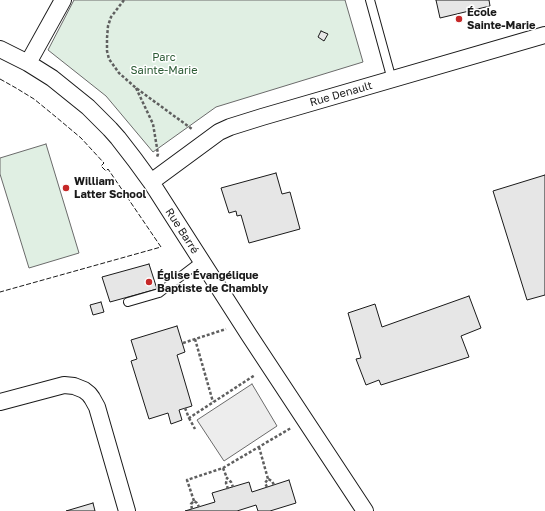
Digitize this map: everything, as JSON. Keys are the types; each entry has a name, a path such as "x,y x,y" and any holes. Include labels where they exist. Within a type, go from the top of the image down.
{"street":[{"path":"28,63 63,0"},
{"name":"Rue Denault","path":"151,182 219,132 230,127 545,35"},
{"name":"Rue Barré","path":"0,49 28,63 78,98 118,138 151,182 365,511"},
{"path":"0,402 64,385 74,386 89,394 97,407 127,511"}],"lane":[{"path":"370,0 392,80"},
{"path":"128,302 159,293 201,261"}],"path":[{"path":"124,0 111,17 108,26 107,50 109,59 119,73 136,88 192,129"},
{"path":"136,88 153,124 158,154"},
{"path":"183,343 226,329"},
{"path":"195,339 214,402"},
{"path":"188,418 256,375"},
{"path":"184,408 195,430"},
{"path":"199,507 197,502 194,501 187,480 223,468 291,428"},
{"path":"259,447 268,479 266,483 267,487"},
{"path":"223,468 233,487"},
{"path":"205,470 206,474"},
{"path":"227,478 226,483 228,489"},
{"path":"268,479 272,481 274,485"},
{"path":"192,509 191,504 194,501"}],"green space":[{"name":"Parc Sainte-Marie","path":"74,0 345,0 363,62 216,107 153,152 106,96 48,50"},
{"path":"46,144 79,253 29,268 0,174 0,158"}],"shaded area":[{"path":"252,384 277,426 224,461 197,420"}],"building":[{"path":"436,0 489,0 490,6 440,18"},
{"path":"321,31 328,34 324,41 318,37"},
{"path":"276,173 282,194 290,192 300,229 249,243 241,215 237,216 236,211 229,213 221,188"},
{"path":"545,175 545,295 527,300 493,191"},
{"path":"149,264 157,289 110,302 102,277"},
{"path":"469,296 481,328 461,336 469,357 381,385 379,380 366,385 356,359 361,358 348,313 375,304 382,327"},
{"path":"101,302 104,312 93,315 90,305"},
{"path":"177,326 185,352 177,355 192,406 179,410 182,420 171,424 168,413 149,419 131,361 137,359 131,340"},
{"path":"289,480 296,503 270,511 258,511 256,505 237,511 185,511 215,502 212,493 249,482 252,492"},
{"path":"93,503 95,511 66,511"}],"fence":[{"path":"0,79 34,99 81,138 104,163 101,166 106,171 108,169 161,247 0,292"}],"place":[{"name":"École Sainte-Marie","path":"459,19"},
{"name":"William Latter School","path":"66,188"},
{"name":"Église Évangélique Baptiste de Chambly","path":"149,282"}]}
